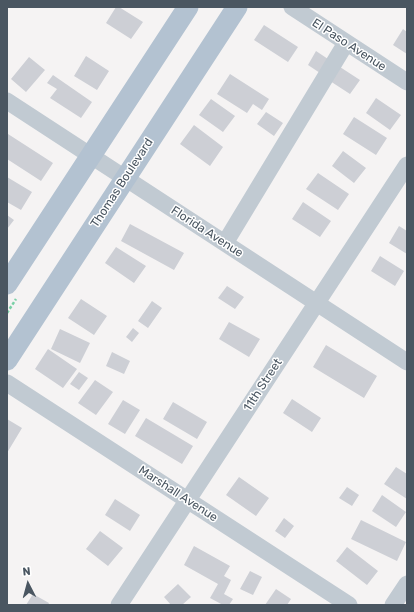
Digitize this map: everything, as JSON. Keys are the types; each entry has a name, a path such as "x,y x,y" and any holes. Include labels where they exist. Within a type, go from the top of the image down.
{"main road":[{"path":"7,284 188,7"},
{"name":"Thomas Boulevard","path":"7,360 237,7"}],"street":[{"name":"El Paso Avenue","path":"292,7 407,82"},
{"path":"225,244 346,43"},
{"name":"Florida Avenue","path":"7,101 407,362"},
{"name":"11th Street","path":"119,605 407,165"},
{"name":"Marshall Avenue","path":"7,383 349,605"},
{"path":"394,605 407,584"}],"building":[{"path":"116,7 119,7 143,22 131,39 106,23"},
{"path":"264,25 298,47 288,62 254,40"},
{"path":"403,29 407,32 407,54 393,45"},
{"path":"316,51 328,59 320,73 308,65"},
{"path":"86,56 109,71 97,90 74,76"},
{"path":"29,57 45,70 26,92 11,79"},
{"path":"340,67 360,80 350,94 330,81"},
{"path":"230,74 269,99 262,110 253,104 247,113 217,94"},
{"path":"53,75 92,102 81,118 50,98 57,89 47,83"},
{"path":"376,98 401,115 390,130 366,113"},
{"path":"211,99 235,116 223,132 199,115"},
{"path":"266,112 283,123 274,136 257,124"},
{"path":"354,117 387,138 376,155 343,134"},
{"path":"194,125 223,147 210,166 180,144"},
{"path":"8,134 53,163 41,181 7,159"},
{"path":"343,151 366,168 354,183 332,166"},
{"path":"318,173 349,194 338,210 306,189"},
{"path":"7,177 32,192 21,210 7,202"},
{"path":"303,202 331,221 320,237 292,219"},
{"path":"7,215 14,220 7,229"},
{"path":"130,224 184,253 174,270 121,241"},
{"path":"399,226 407,231 407,254 389,243"},
{"path":"116,247 146,266 134,283 105,263"},
{"path":"380,256 404,271 395,286 371,271"},
{"path":"227,286 244,297 235,309 218,298"},
{"path":"81,299 107,316 94,335 68,318"},
{"path":"152,301 162,308 148,328 138,321"},
{"path":"229,322 260,339 249,357 219,339"},
{"path":"133,328 139,333 132,342 126,337"},
{"path":"60,329 90,343 80,363 51,349"},
{"path":"326,345 377,376 364,398 313,367"},
{"path":"48,349 77,369 63,388 35,369"},
{"path":"112,352 130,361 124,374 106,366"},
{"path":"79,372 88,378 79,390 70,384"},
{"path":"95,380 113,392 96,415 78,403"},
{"path":"292,399 321,418 312,432 283,413"},
{"path":"123,400 140,410 125,434 108,424"},
{"path":"173,402 207,422 197,439 163,419"},
{"path":"146,418 193,446 182,464 135,436"},
{"path":"7,419 22,428 7,453"},
{"path":"396,467 407,474 407,499 384,484"},
{"path":"239,477 269,498 256,516 226,495"},
{"path":"347,487 359,495 352,506 339,498"},
{"path":"382,495 406,512 396,527 372,511"},
{"path":"115,499 140,515 130,531 105,515"},
{"path":"284,518 294,526 285,538 275,531"},
{"path":"361,520 406,542 397,561 351,539"},
{"path":"100,531 123,548 108,566 86,549"},
{"path":"194,546 230,566 224,576 231,580 224,594 233,599 229,605 223,605 210,598 218,584 184,565"},
{"path":"347,547 378,571 367,585 336,561"},
{"path":"250,571 262,577 253,595 240,589"},
{"path":"178,584 191,597 182,605 171,605 164,597"},
{"path":"276,589 291,599 287,605 265,605"},
{"path":"33,594 49,603 48,605 26,605"}]}
